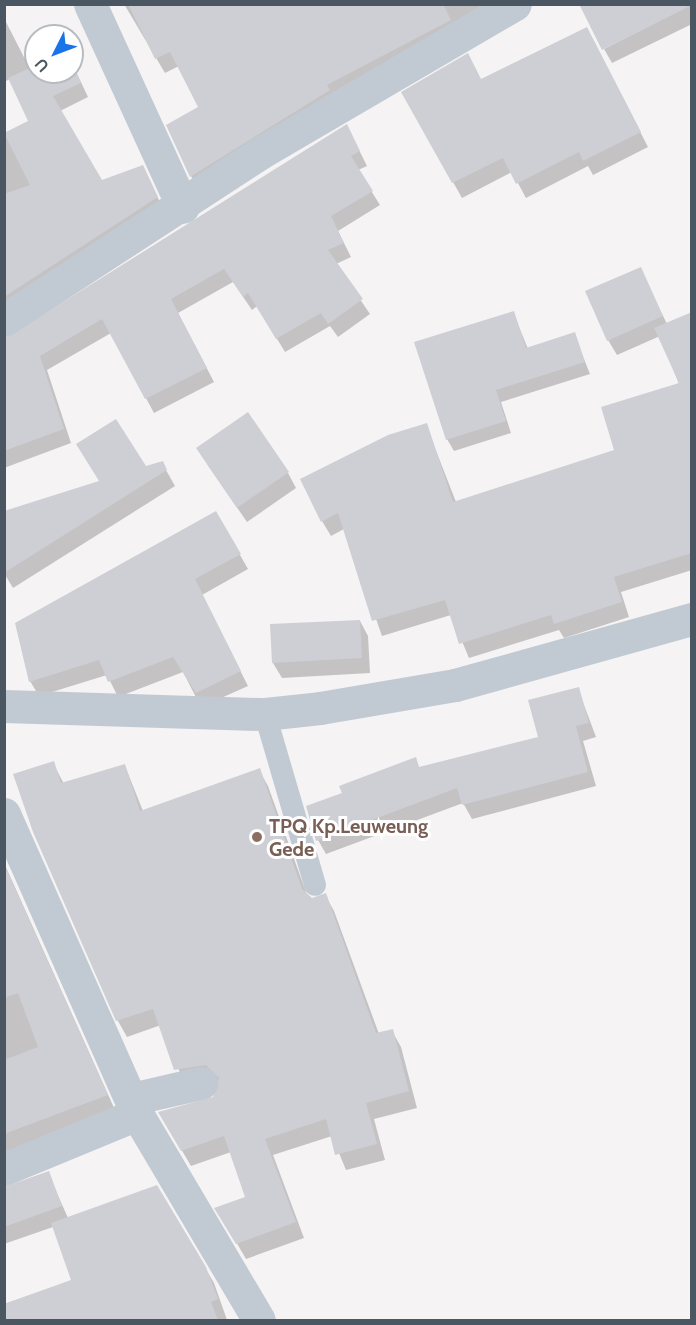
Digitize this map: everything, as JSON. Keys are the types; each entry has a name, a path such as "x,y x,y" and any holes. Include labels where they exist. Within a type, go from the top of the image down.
{"street":[{"path":"90,4 183,207"},
{"path":"4,320 348,99 515,4"},
{"path":"4,706 265,714 455,686 692,619"},
{"path":"6,822 134,1107 259,1320"},
{"path":"4,1169 134,1107 201,1083"}],"lane":[{"path":"265,714 315,885"}],"building":[{"path":"128,4 443,4 451,20 327,85 330,90 190,177 166,125 198,107 170,52 155,59"},
{"path":"579,4 692,4 692,5 602,50"},
{"path":"587,27 641,132 583,161 579,152 516,184 503,158 452,183 401,92 468,53 481,79"},
{"path":"24,71 24,84 79,84 53,96 102,180 143,165 158,197 4,297 4,194 30,185 4,133 28,121 8,78"},
{"path":"347,124 360,151 351,156 373,191 331,216 344,243 328,250 363,299 328,324 321,313 276,339 248,293 243,297 224,269 171,299 207,368 145,399 102,319 40,356 64,429 4,451 4,339"},
{"path":"641,267 663,316 607,341 585,291"},
{"path":"514,311 526,348 575,332 585,362 496,390 506,421 446,440 414,342"},
{"path":"692,312 692,553 614,577 622,602 554,624 551,615 459,644 445,600 372,621 338,513 321,522 300,479 388,435 427,423 453,502 614,450 601,407 679,383 654,328"},
{"path":"248,412 289,472 237,508 196,448"},
{"path":"116,419 146,466 163,461 167,470 4,573 4,511 99,481 76,444"},
{"path":"216,511 241,554 195,579 241,671 196,693 173,657 108,682 99,660 29,682 15,623"},
{"path":"360,620 362,658 272,663 270,624"},
{"path":"579,687 589,723 576,726 588,772 462,805 457,788 316,841 306,806 342,793 339,786 416,757 419,767 538,737 528,700"},
{"path":"54,761 61,783 125,764 140,811 260,768 302,889 312,898 326,893 376,1033 393,1029 409,1091 366,1103 377,1144 335,1155 326,1119 265,1139 296,1222 236,1244 214,1208 245,1197 224,1136 181,1151 158,1112 213,1097 219,1078 206,1065 174,1070 153,1009 116,1021 33,832 13,774"},
{"path":"4,864 108,1095 4,1134 4,1060 38,1047 18,993 4,998"},
{"path":"49,1171 62,1206 4,1227 4,1187"},
{"path":"157,1185 206,1267 218,1299 211,1302 218,1320 4,1320 4,1304 71,1280 51,1223"}],"place":[{"name":"TPQ Kp.Leuweung Gede","path":"257,837"}]}
